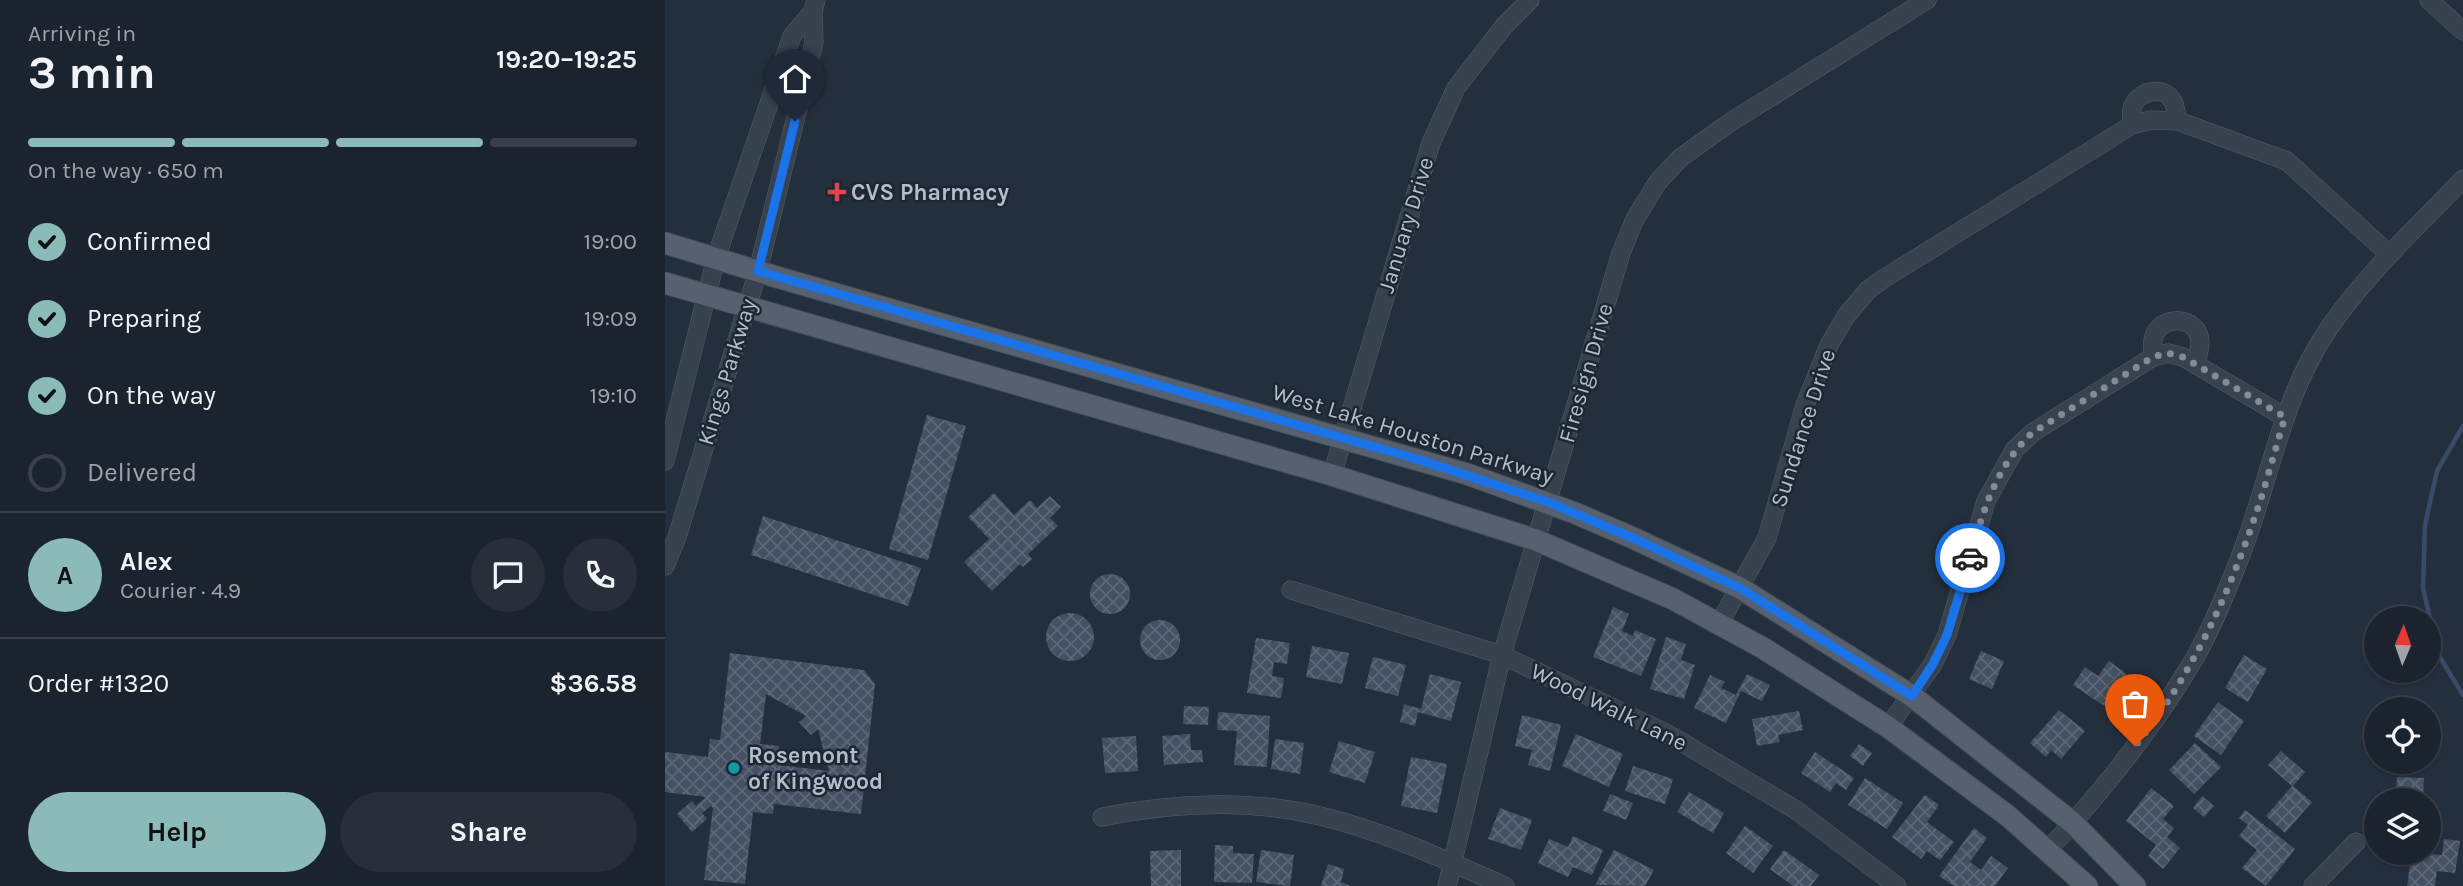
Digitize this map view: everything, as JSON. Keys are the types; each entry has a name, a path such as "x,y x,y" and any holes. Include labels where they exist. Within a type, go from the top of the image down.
{"main road":[{"name":"West Lake Houston Parkway","path":"665,243 1467,474 1548,502 1633,538 1740,588 1912,696 2073,823 2135,886"},
{"path":"665,283 1332,475 1536,540 1673,599 1763,648 1888,727 2008,816 2087,886"},
{"path":"1129,417 1139,381"}],"street":[{"name":"January Drive","path":"1332,475 1431,143 1456,88 1504,26 1530,0"},
{"name":"Firesign Drive","path":"1447,886 1502,655 1621,253 1634,221 1657,183 1680,158 1732,121 1927,0"},
{"path":"2429,0 2463,31"},
{"name":"Kings Parkway","path":"665,461 716,258 792,36 814,5"},
{"name":"Kings Parkway","path":"665,566 677,537 758,271 814,43 814,5"},
{"path":"2132,125 2132,108 2135,103 2145,93 2156,91 2165,93 2172,100 2178,121"},
{"name":"Sundance Drive","path":"1719,624 1767,538 1805,405 1818,377 1821,362 1846,316 1868,290 2132,125 2151,120 2178,121 2287,161 2389,254"},
{"path":"2049,850 2151,727 2192,663 2237,566 2285,417 2305,370 2328,329 2389,254 2463,179"},
{"path":"2153,357 2153,339 2157,332 2169,322 2178,320 2195,327 2199,334 2196,365"},
{"path":"1888,727 1933,664 1947,635 1986,501 2015,449 2032,433 2153,357 2168,353 2183,357 2285,417"},
{"name":"Wood Walk Lane","path":"1291,590 1502,655 1655,728 1731,769 1796,810 1897,886"},
{"path":"1102,817 1166,808 1214,805 1267,807 1318,816 1366,829 1505,886"},
{"path":"2313,886 2356,842"}],"building":[{"path":"927,415 966,426 928,560 889,549"},
{"path":"994,493 1014,515 1030,500 1037,508 1050,496 1061,507 1050,518 1058,526 1028,554 1032,559 1023,567 1020,564 992,591 964,562 989,539 968,517"},
{"path":"763,516 921,568 908,606 751,555"},
{"path":"1110,574 1124,580 1130,594 1124,608 1110,614 1096,608 1090,594 1096,580"},
{"path":"1613,607 1629,614 1622,631 1633,636 1635,630 1656,639 1641,676 1593,657"},
{"path":"1070,613 1087,620 1094,637 1087,654 1070,661 1053,654 1046,637 1053,620"},
{"path":"1160,620 1174,626 1180,640 1174,654 1160,660 1146,654 1140,640 1146,626"},
{"path":"1666,637 1686,644 1681,660 1695,665 1684,699 1650,689"},
{"path":"1256,638 1290,643 1287,664 1274,662 1272,676 1284,678 1281,698 1247,693"},
{"path":"1312,646 1349,653 1342,684 1306,677"},
{"path":"1981,651 2004,661 1992,689 1969,679"},
{"name":"Rosemont of Kingwood","path":"730,653 864,670 875,684 861,814 774,804 773,814 753,812 745,884 704,880 713,808 711,806 702,813 707,819 692,832 677,814 692,801 696,806 706,797 665,792 665,752 708,757 710,739 720,740","holes":["766,694 806,716 799,722 811,735 818,729 829,771 777,765 779,746 760,744"]},
{"path":"2244,655 2267,669 2248,702 2225,688"},
{"path":"1373,657 1406,665 1398,696 1365,688"},
{"path":"2109,661 2132,678 2110,710 2073,685 2085,667 2098,676"},
{"path":"1430,674 1461,682 1451,721 1418,712 1415,726 1400,722 1404,704 1421,709"},
{"path":"1747,674 1770,685 1762,701 1741,691 1726,723 1694,708 1710,675 1725,682 1721,688 1736,695"},
{"path":"2218,702 2244,721 2221,755 2194,736"},
{"path":"1184,706 1209,707 1208,725 1183,724"},
{"path":"2059,710 2085,731 2061,759 2051,750 2046,757 2030,743"},
{"path":"1799,711 1803,730 1778,735 1780,742 1757,746 1752,719"},
{"path":"1218,712 1270,716 1267,767 1234,765 1237,731 1217,730"},
{"path":"1522,715 1561,725 1550,771 1528,765 1532,750 1515,746"},
{"path":"1190,734 1191,750 1202,750 1203,762 1164,765 1162,736"},
{"path":"1576,734 1623,754 1609,787 1562,766"},
{"path":"1136,736 1138,771 1105,773 1102,738"},
{"path":"1275,739 1304,743 1300,774 1271,769"},
{"path":"1339,741 1375,752 1365,783 1329,772"},
{"path":"2195,743 2221,767 2194,794 2169,770"},
{"path":"1859,744 1872,753 1863,766 1850,756"},
{"path":"2281,751 2305,772 2293,786 2312,802 2285,833 2266,816 2292,786 2268,765"},
{"path":"1815,752 1854,778 1846,790 1836,783 1830,792 1801,773"},
{"path":"1411,757 1447,764 1437,813 1401,806"},
{"path":"1633,766 1673,779 1665,804 1625,791"},
{"path":"2397,777 2424,778 2424,788 2397,788"},
{"path":"1865,778 1903,803 1887,829 1848,805"},
{"path":"2151,788 2174,806 2163,819 2174,828 2167,837 2180,848 2163,869 2148,856 2156,845 2126,821"},
{"path":"1689,792 1724,813 1713,833 1677,812"},
{"path":"1610,794 1633,803 1626,820 1603,811"},
{"path":"1925,795 1939,805 1927,822 1954,842 1940,860 1927,851 1921,859 1892,837"},
{"path":"2202,796 2214,806 2204,817 2193,808"},
{"path":"1500,808 1532,820 1521,850 1488,839"},
{"path":"2245,810 2295,849 2266,886 2242,868 2257,850 2239,836 2248,825 2239,818"},
{"path":"1745,826 1773,846 1753,873 1726,853"},
{"path":"1974,828 1987,838 1970,862 1981,870 1991,856 2008,868 1995,886 1954,886 1939,876"},
{"path":"1573,836 1603,850 1592,875 1573,867 1568,877 1538,863 1549,839 1568,847"},
{"path":"2444,839 2460,841 2455,873 2437,871 2435,886 2407,886 2410,865 2441,865"},
{"path":"1215,845 1233,846 1233,853 1254,854 1252,883 1214,882"},
{"path":"1181,850 1181,886 1151,886 1150,851"},
{"path":"1261,850 1294,855 1290,886 1256,882"},
{"path":"1614,850 1654,870 1645,886 1595,885"},
{"path":"1784,850 1819,875 1811,886 1793,886 1770,869"},
{"path":"1328,864 1344,869 1341,882 1351,886 1321,886"}],"waterway":[{"path":"2463,426 2437,471 2425,525 2423,588 2438,654 2463,695"}],"way so far":[{"path":"1970,558 1986,501 2015,449 2032,433 2153,357 2168,353 2183,357 2285,417 2253,523 2220,604 2192,663 2151,727 2135,746"}],"place":[{"name":"CVS Pharmacy","path":"837,192"},
{"name":"Rosemont of Kingwood","path":"734,768"}],"route":[{"path":"795,121 758,271 1417,459 1548,502 1740,588 1912,696 1933,664 1947,635 1970,558"}]}
